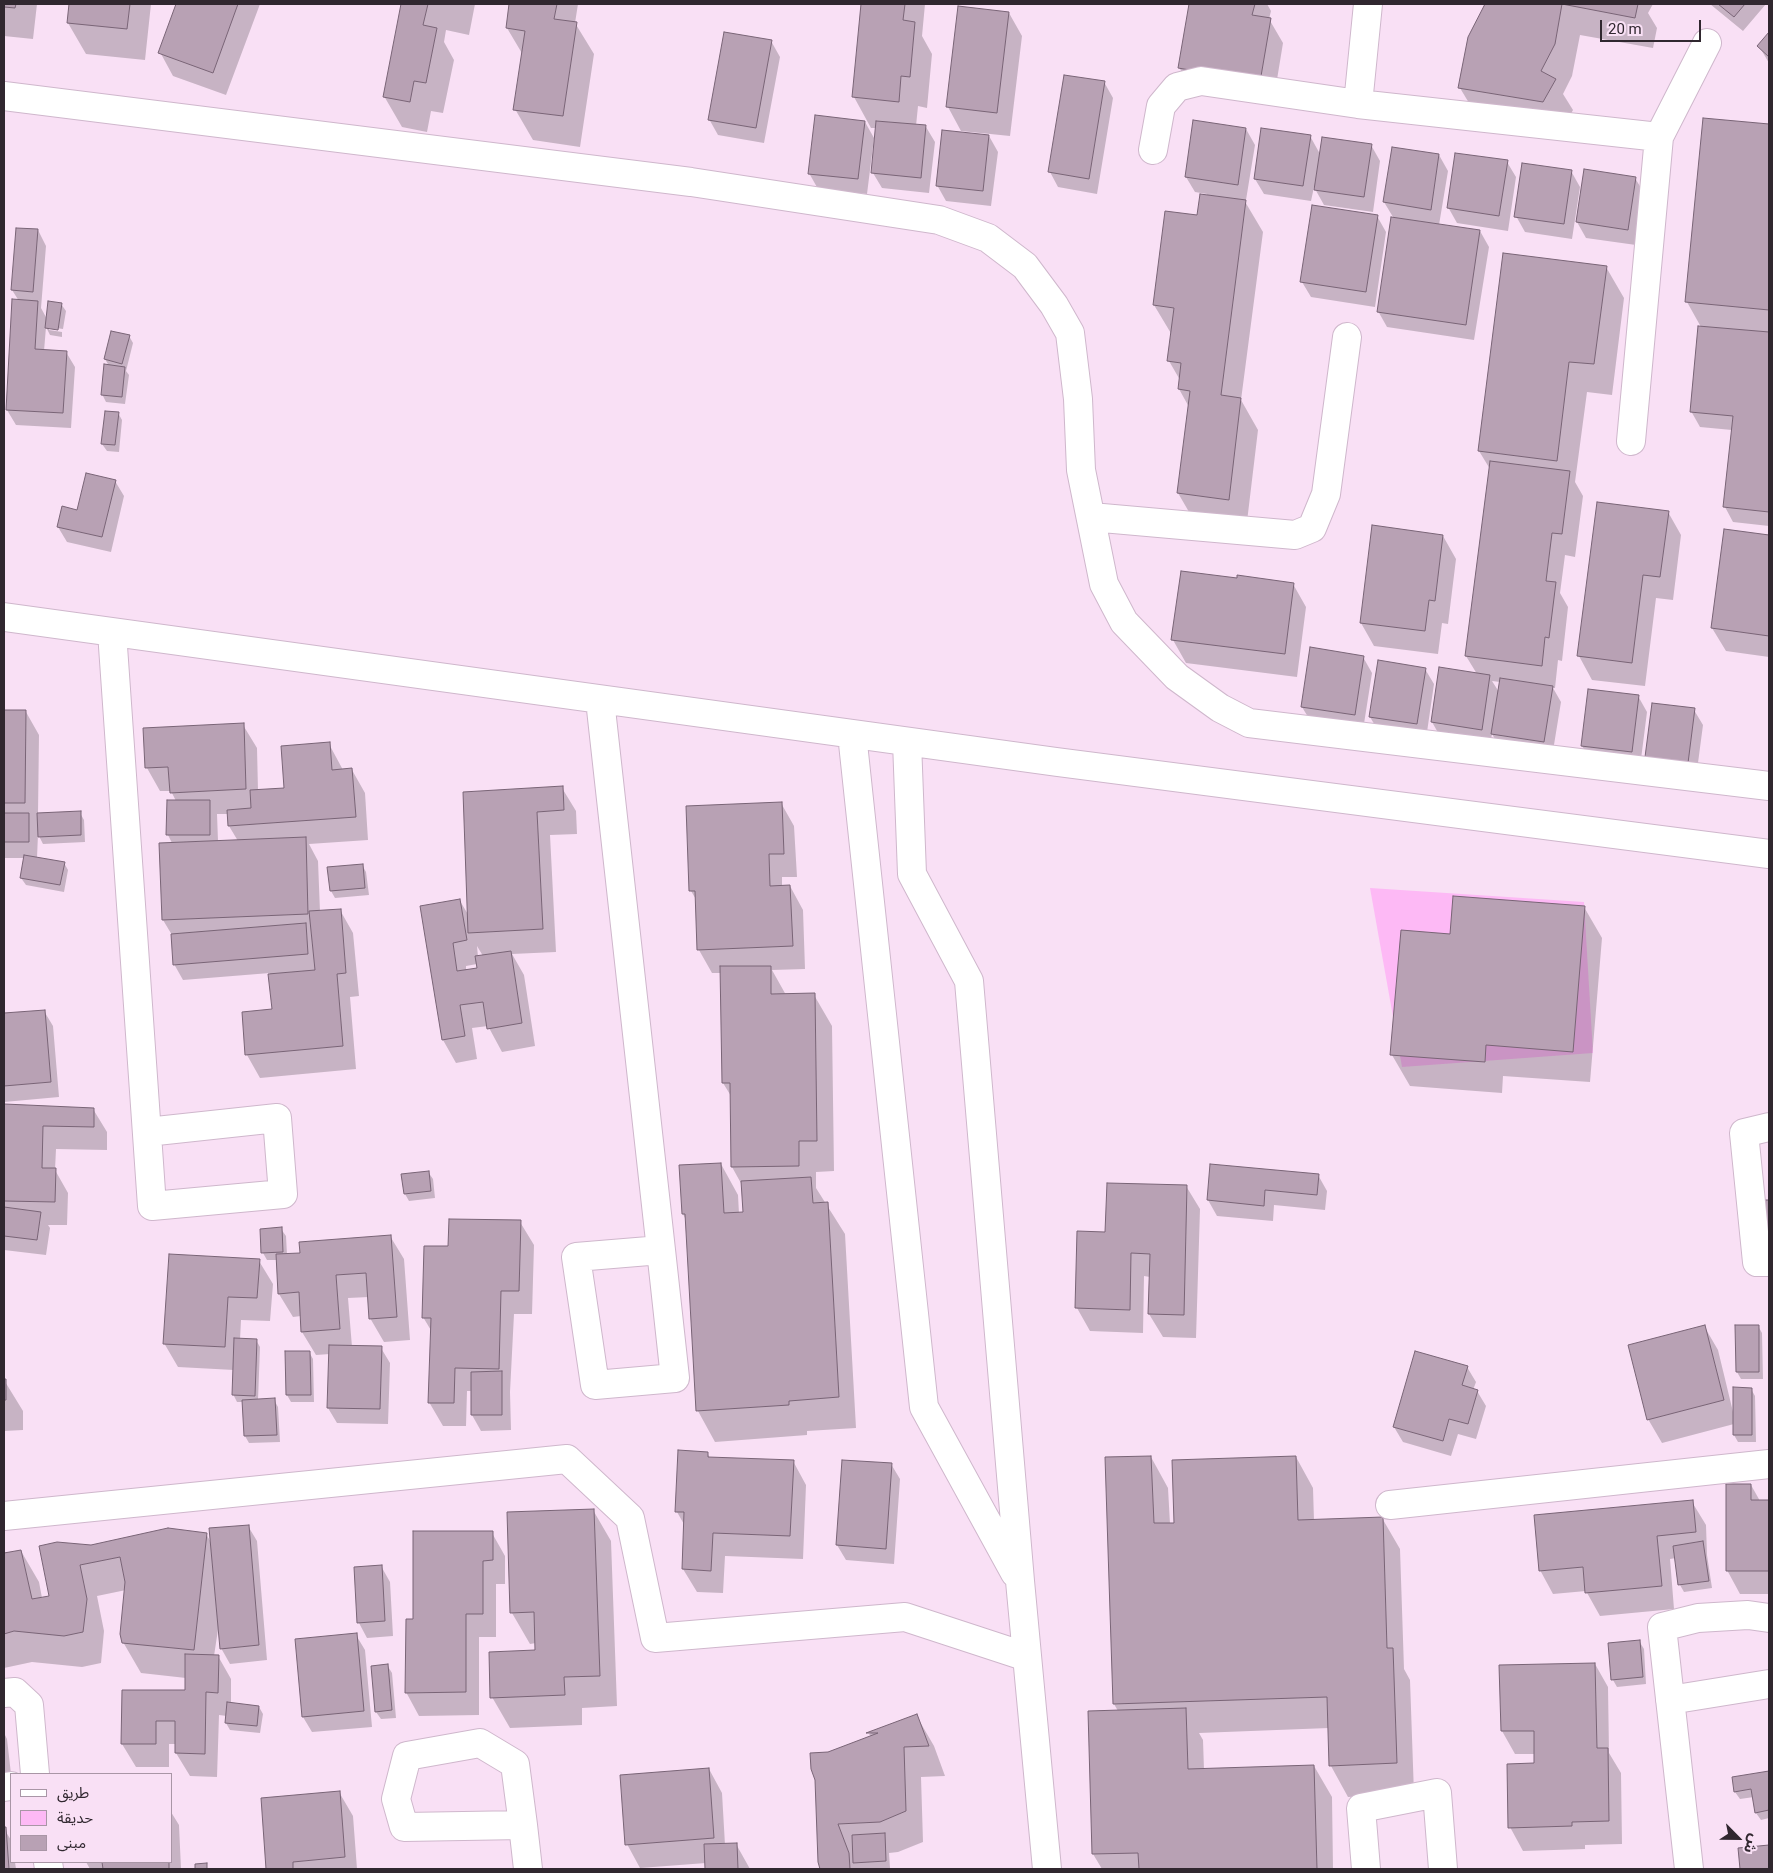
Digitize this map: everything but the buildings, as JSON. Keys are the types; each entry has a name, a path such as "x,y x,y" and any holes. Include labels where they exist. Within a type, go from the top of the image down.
{"street":[{"path":"1358,104 1368,4"},
{"path":"1632,441 1659,137 1707,42"},
{"path":"1153,150 1161,106 1177,86 1201,81 1358,104 1659,137"},
{"path":"4,96 692,182 939,220 988,238 1025,266 1054,305 1070,333 1078,399 1081,470 1104,584 1124,622 1177,677 1220,708 1249,723 1769,786"},
{"path":"1091,517 1295,535 1312,528 1326,494 1347,337"},
{"path":"4,617 907,742 1769,854"},
{"path":"112,632 152,1206 283,1194 277,1118 147,1132"},
{"path":"600,700 675,1378 595,1385 576,1257 660,1250"},
{"path":"852,734 924,1407 1020,1581"},
{"path":"907,742 912,874 970,981 1020,1581 1047,1869"},
{"path":"1769,1127 1744,1133 1757,1262 1769,1262"},
{"path":"4,1516 567,1459 630,1518 655,1638 904,1617 1027,1657"},
{"path":"1390,1505 1769,1464"},
{"path":"1689,1869 1662,1627 1698,1618 1748,1615 1769,1618"},
{"path":"1670,1700 1769,1684"},
{"path":"4,1694 15,1692 29,1705 35,1773"},
{"path":"522,1825 404,1827 396,1799 407,1756 480,1743 515,1764 528,1869"},
{"path":"1366,1869 1361,1808 1438,1793 1443,1869"}],"green space":[{"path":"1370,888 1584,902 1593,1053 1402,1067"}]}
